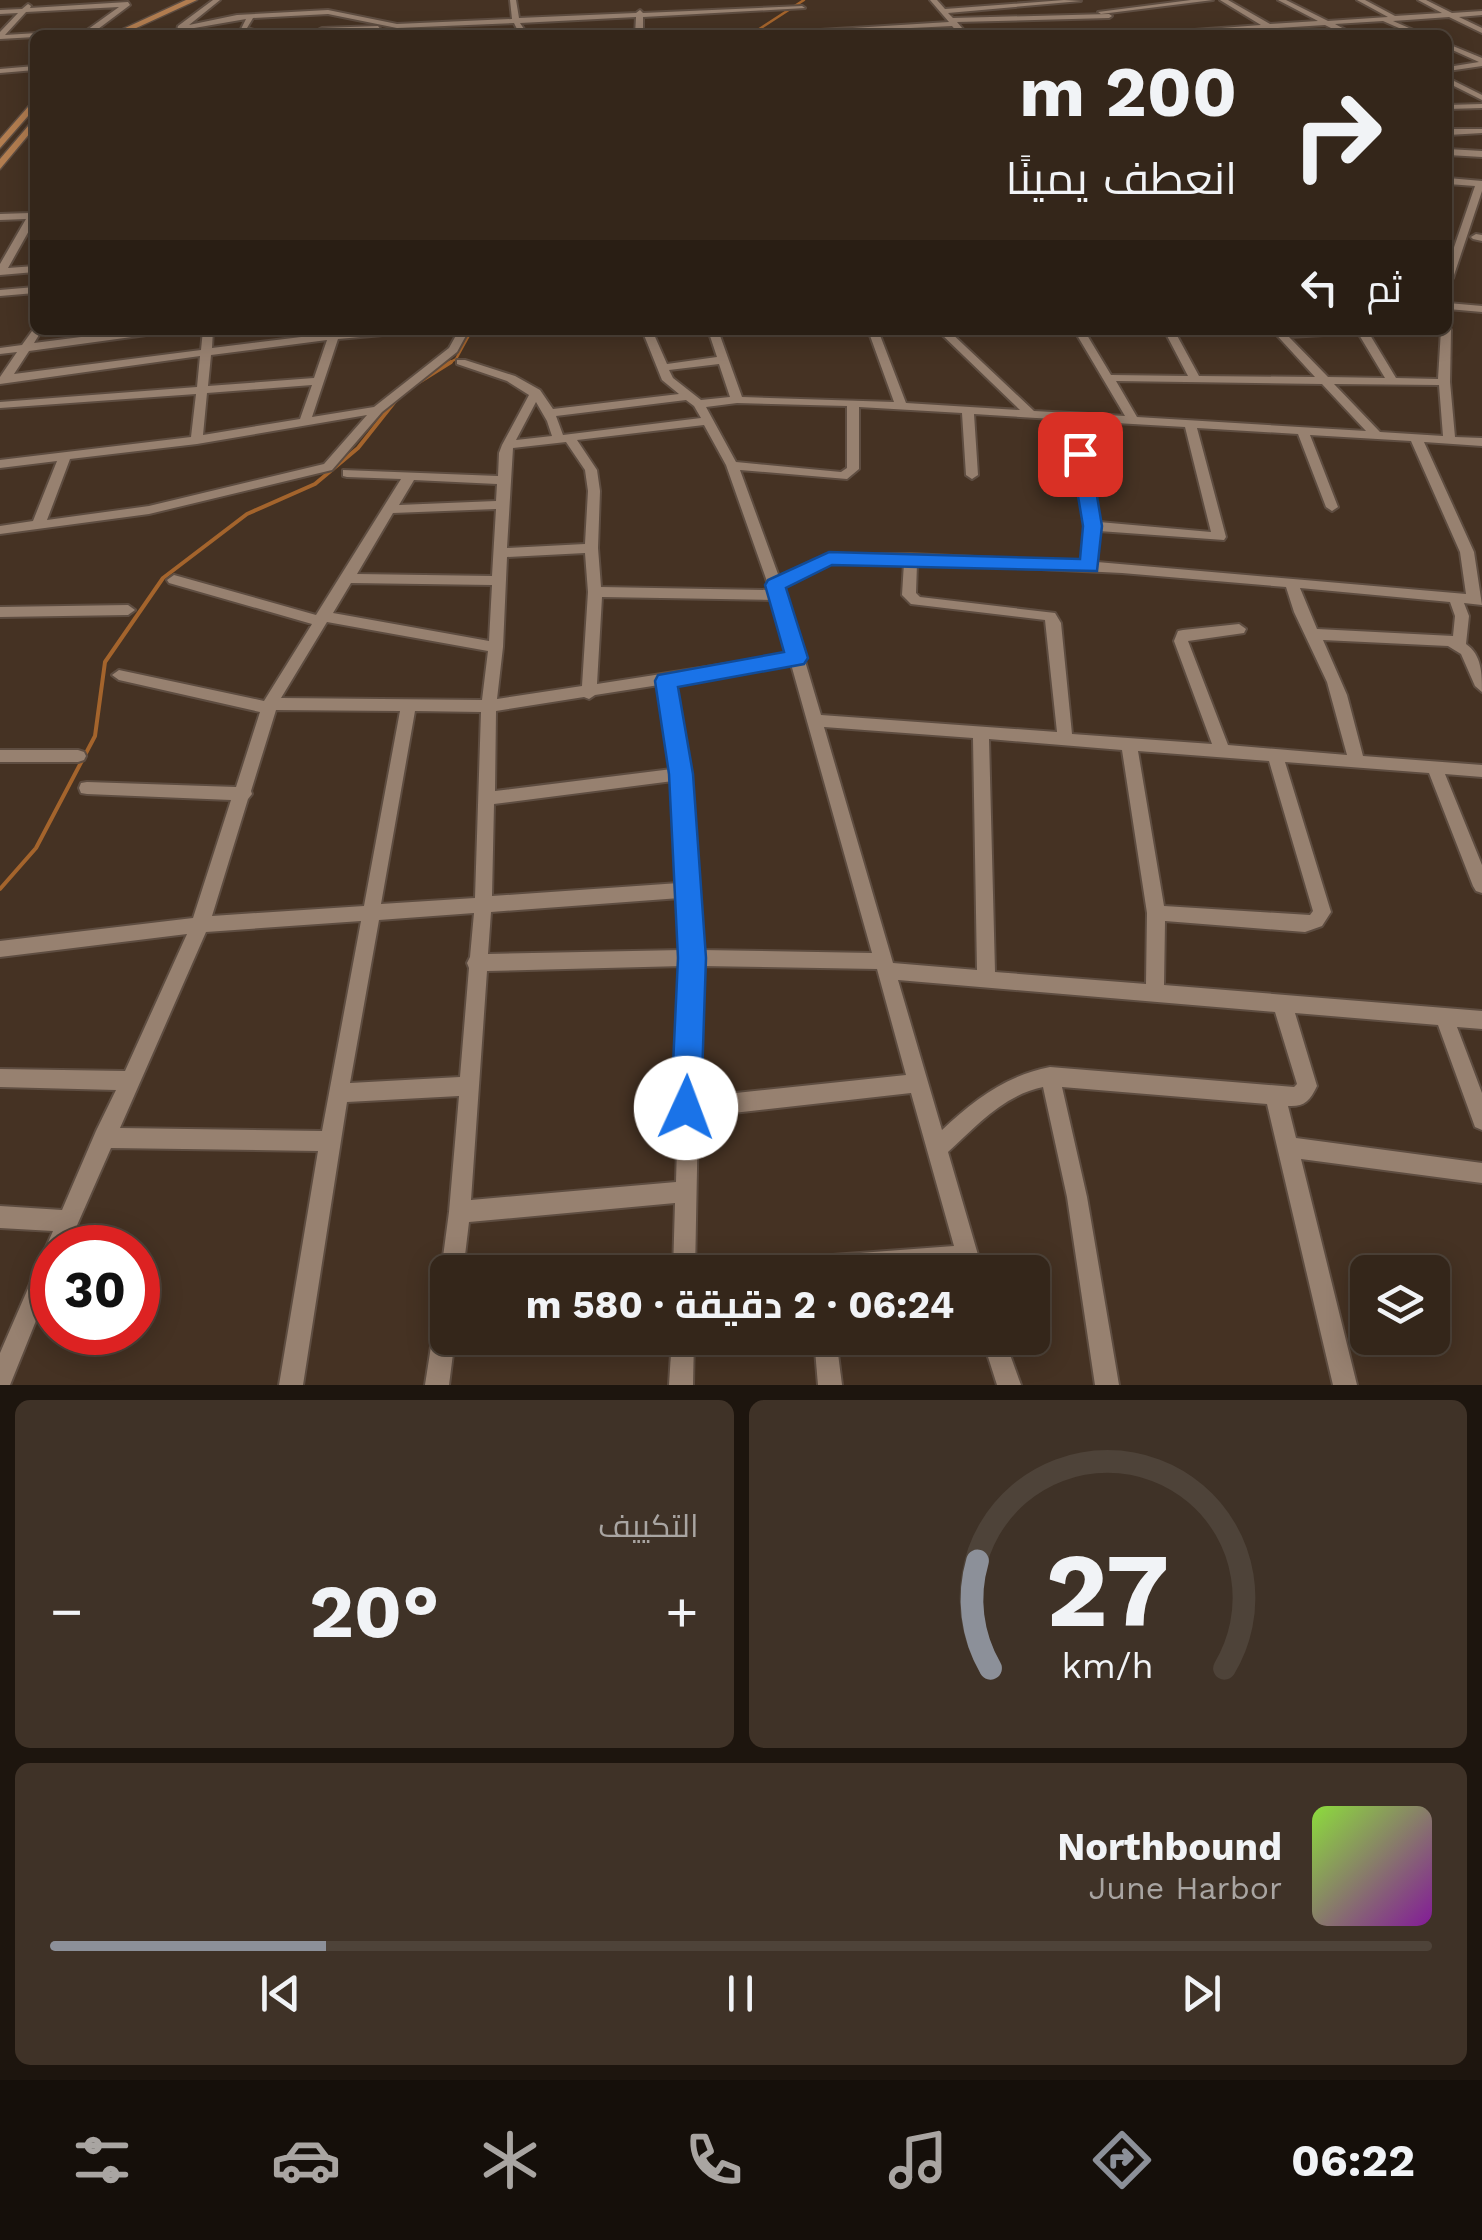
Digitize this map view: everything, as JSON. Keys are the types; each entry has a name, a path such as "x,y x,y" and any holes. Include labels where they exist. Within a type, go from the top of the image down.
{"main road":[{"path":"112,30 181,0"},
{"path":"125,30 193,0"},
{"path":"2,140 30,108"},
{"path":"0,166 30,130"}],"street":[{"path":"0,37 34,0"},
{"path":"180,30 217,0"},
{"path":"513,0 521,30"},
{"path":"685,11 686,0"},
{"path":"779,30 812,0"},
{"path":"932,0 960,30"},
{"path":"982,0 1003,18"},
{"path":"944,10 1078,0 1125,30"},
{"path":"902,30 1003,18 1105,14 1210,0"},
{"path":"1223,0 1270,27"},
{"path":"1281,0 1341,30"},
{"path":"1360,0 1392,16"},
{"path":"1422,0 1482,30"},
{"path":"1477,0 1482,6"},
{"path":"0,12 129,2"},
{"path":"92,30 129,2"},
{"path":"572,18 574,4"},
{"path":"187,30 251,16 328,12 377,29 407,30 640,12 802,8"},
{"path":"323,30 328,12"},
{"path":"639,30 640,12"},
{"path":"1238,30 1392,16 1482,14"},
{"path":"247,30 243,29 251,16"},
{"path":"1379,17 1409,30"},
{"path":"458,30 459,24"},
{"path":"0,37 30,35"},
{"path":"0,52 11,36"},
{"path":"1452,48 1482,62"},
{"path":"1452,68 1482,62"},
{"path":"0,71 30,68"},
{"path":"1452,83 1482,98"},
{"path":"1452,107 1482,106"},
{"path":"1452,132 1482,131"},
{"path":"1452,152 1482,154"},
{"path":"1452,180 1481,184 1452,257"},
{"path":"0,217 30,215"},
{"path":"0,271 30,222"},
{"path":"1452,235 1462,236"},
{"path":"0,271 30,269"},
{"path":"0,293 30,290"},
{"path":"1452,306 1482,309"},
{"path":"3,382 34,335"},
{"path":"0,351 100,335"},
{"path":"196,440 208,335"},
{"path":"3,382 346,335"},
{"path":"0,530 150,510 319,470 338,460 378,410 453,350 461,335"},
{"path":"649,335 668,380 694,400 732,464 777,590 966,1255"},
{"path":"714,335 737,400"},
{"path":"875,335 901,406"},
{"path":"947,335 1032,414"},
{"path":"1082,335 1133,420"},
{"path":"1172,335 1194,378"},
{"path":"1281,335 1377,436"},
{"path":"1365,335 1392,380"},
{"path":"1446,335 1448,440"},
{"path":"305,422 334,336"},
{"path":"661,368 722,360"},
{"path":"461,362 502,374 536,392 565,439 591,470 595,592 589,693"},
{"path":"1109,378 1444,382"},
{"path":"0,405 318,382"},
{"path":"454,1255 483,907 488,706 496,646 503,480 508,444 536,392"},
{"path":"550,414 670,399 853,403 1482,442"},
{"path":"670,399 681,424"},
{"path":"732,464 843,476 854,470 853,403"},
{"path":"0,464 196,440 378,410"},
{"path":"968,411 972,475"},
{"path":"1074,418 1092,526 1090,566"},
{"path":"508,444 708,421"},
{"path":"1092,526 1220,537 1190,425"},
{"path":"1303,432 1332,507"},
{"path":"595,592 777,590 829,558 911,558 1090,566 1478,600 1475,553 1416,438"},
{"path":"38,525 65,456"},
{"path":"347,473 503,480"},
{"path":"66,1225 200,925 270,706 409,477"},
{"path":"389,509 502,505"},
{"path":"501,554 592,548"},
{"path":"911,558 909,595 916,601 1050,616 1054,623 1066,739"},
{"path":"348,578 499,581"},
{"path":"174,580 321,618 496,646"},
{"path":"1292,584 1295,601 1345,708 1357,762"},
{"path":"1455,598 1462,616 1460,644"},
{"path":"0,612 128,610"},
{"path":"1222,750 1182,640 1184,635 1239,629"},
{"path":"1312,634 1460,644 1482,686"},
{"path":"118,675 270,706 488,706 796,658"},
{"path":"666,681 681,774 692,958 684,1255"},
{"path":"291,1385 408,708"},
{"path":"815,720 1482,771"},
{"path":"981,732 986,979"},
{"path":"1129,744 1156,913 1155,990"},
{"path":"0,756 78,756"},
{"path":"1156,913 1305,924 1316,921 1322,912 1275,756"},
{"path":"1434,769 1482,886"},
{"path":"485,799 681,774"},
{"path":"86,788 244,794"},
{"path":"0,949 200,925 688,890"},
{"path":"476,963 692,958 884,966 986,979 1155,990 1283,1006 1482,1020"},
{"path":"937,1149 993,1098 1026,1079 1050,1076 1299,1097 1306,1086 1283,1006"},
{"path":"1444,1016 1481,1116"},
{"path":"1050,1076 1076,1197 1106,1385"},
{"path":"0,1078 129,1081"},
{"path":"686,1108 918,1083"},
{"path":"341,1093 467,1086"},
{"path":"1275,1094 1345,1385"},
{"path":"103,1138 330,1142"},
{"path":"1287,1147 1482,1174"},
{"path":"460,1212 684,1192"},
{"path":"0,1217 67,1222"},
{"path":"0,1380 30,1308"},
{"path":"436,1385 441,1355"},
{"path":"681,1385 682,1355"},
{"path":"826,1355 830,1385"},
{"path":"998,1355 1008,1385"}],"waterway":[{"path":"758,30 804,0"},
{"path":"447,364 456,359 469,335"},
{"path":"419,382 451,362"},
{"path":"0,889 36,848 95,736 105,662 163,578 247,514 315,484 358,448 396,400"}],"route":[{"path":"686,1108 692,958 681,774 666,681 796,658 775,585 829,558 1090,566 1092,526 1080,454"}]}
